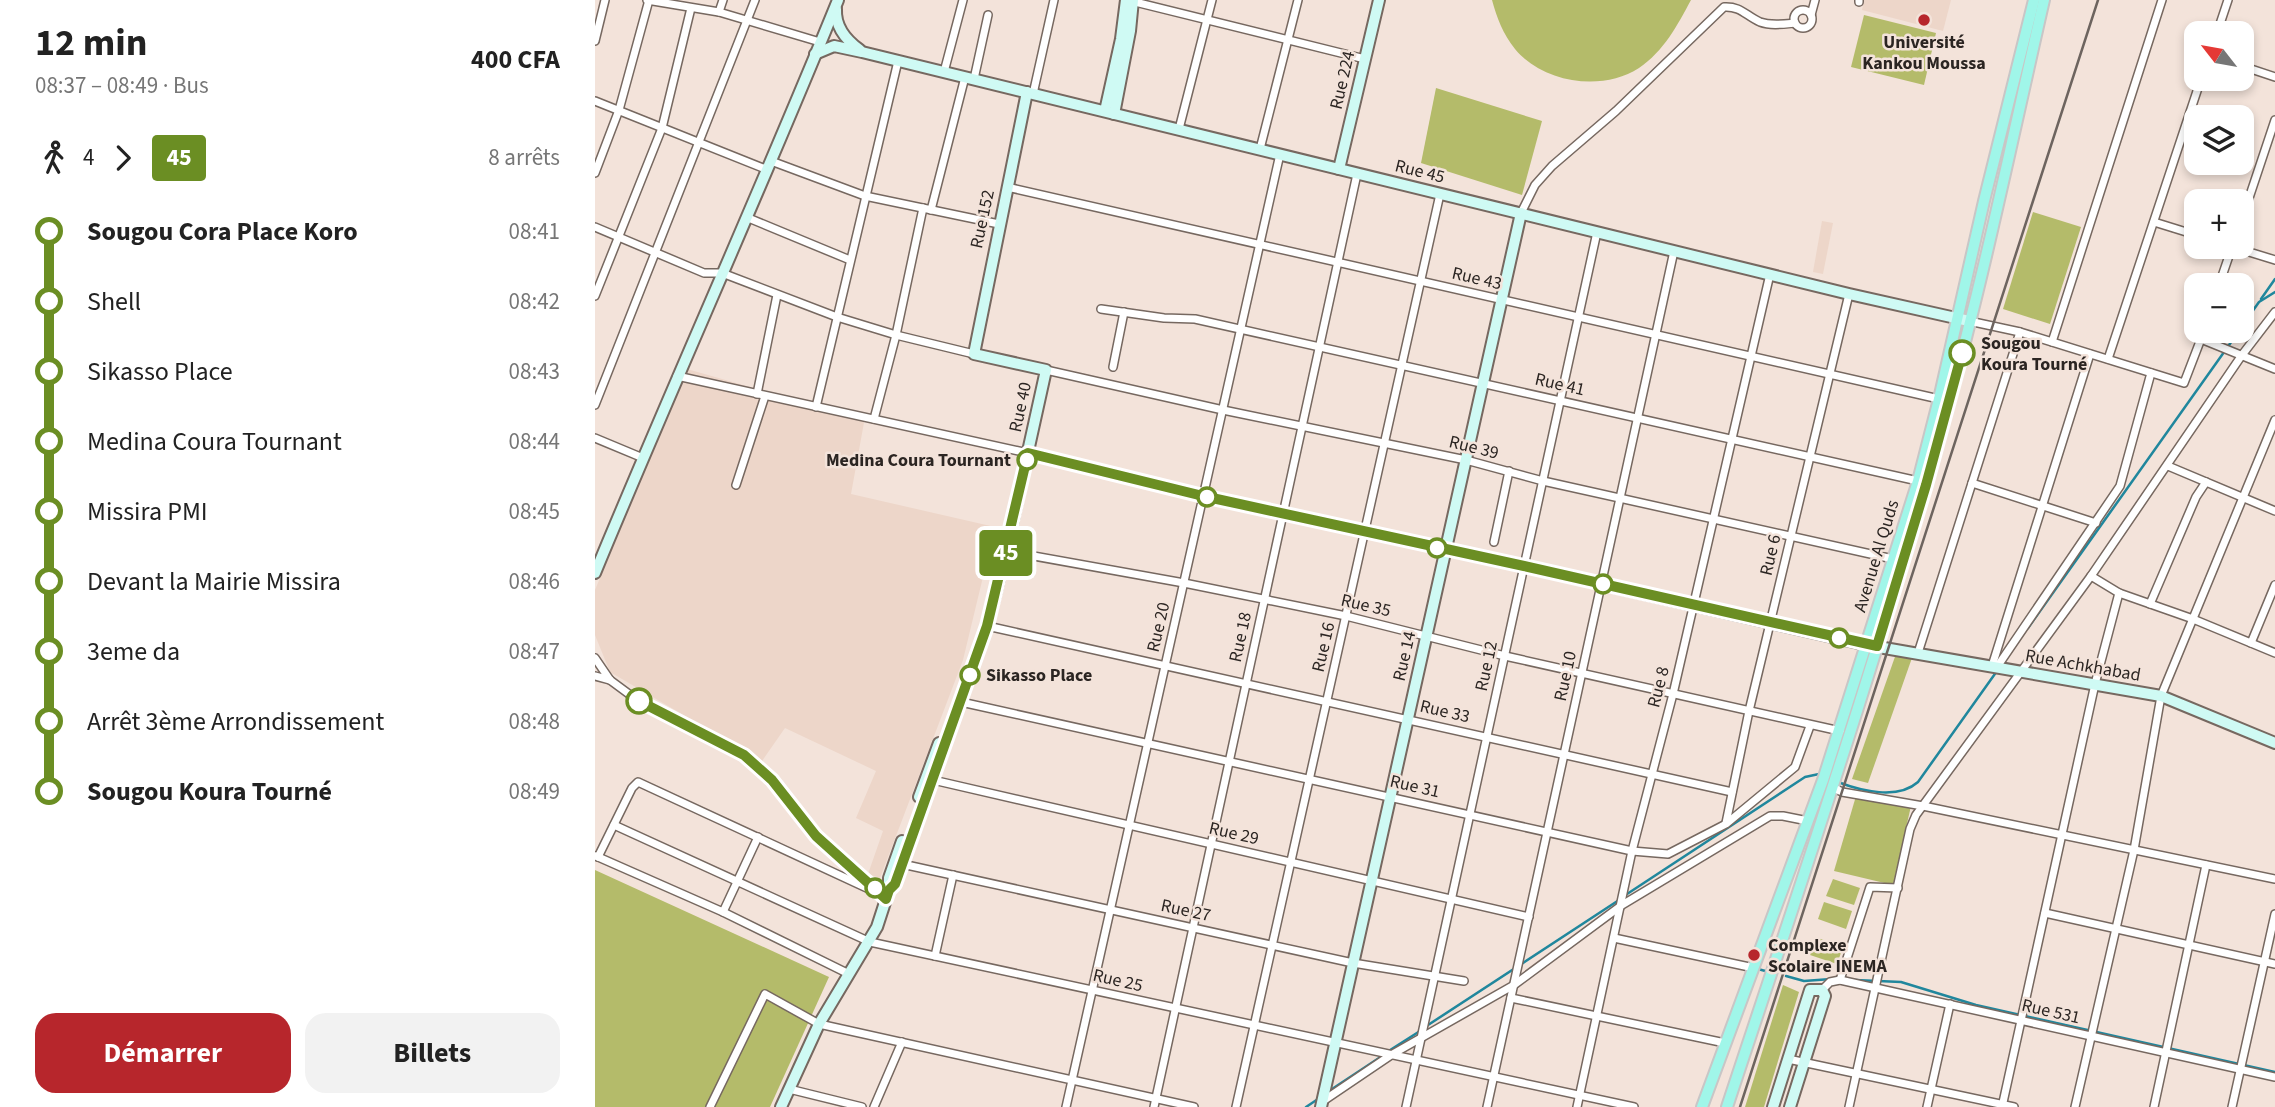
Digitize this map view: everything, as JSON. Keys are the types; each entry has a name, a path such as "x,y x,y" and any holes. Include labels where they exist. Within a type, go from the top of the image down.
{"main road":[{"name":"Avenue Al Quds","path":"1727,1107 1830,784 1840,731 1872,645 1893,559 1918,481 2035,0"},
{"name":"Avenue Al Quds","path":"1832,770 1933,461 1969,321 2044,0"},
{"name":"Avenue Al Quds","path":"1702,1107 1808,821 1830,784"}],"street":[{"path":"595,41 605,0"},
{"path":"595,173 619,110 648,0 719,12 820,42"},
{"path":"719,12 723,0"},
{"path":"595,405 755,0"},
{"path":"944,72 963,0"},
{"path":"1030,93 1055,0"},
{"path":"1109,112 1130,31 1130,0 1365,59"},
{"path":"1179,130 1212,0"},
{"path":"1260,149 1298,0"},
{"name":"Rue 224","path":"1339,169 1379,0"},
{"path":"1795,23 1795,15 1801,10 1804,0"},
{"path":"1521,213 1535,186 1552,166 1616,111 1724,7 1735,6 1760,22 1795,23 1801,28 1811,23 1815,0"},
{"path":"2052,342 2162,0"},
{"path":"2221,21 2228,0"},
{"path":"595,573 599,555 769,166 837,1"},
{"path":"837,1 836,16 840,29 851,44 862,52"},
{"path":"595,296 661,128 691,8"},
{"path":"1801,10 1811,15"},
{"path":"874,419 927,209 988,15"},
{"name":"Rue 45","path":"815,54 834,46 862,52 1969,321"},
{"path":"816,407 898,61"},
{"path":"2254,70 2275,77"},
{"path":"2108,359 2197,91"},
{"name":"Rue 152","path":"974,354 999,224 1030,93"},
{"path":"595,101 699,143 865,196 999,224"},
{"path":"2252,189 2275,120"},
{"name":"Rue 20","path":"1066,1107 1280,154"},
{"name":"Rue 18","path":"1155,1103 1357,174"},
{"name":"Rue 43","path":"1007,187 1939,399"},
{"name":"Rue 16","path":"1236,1107 1440,194"},
{"name":"Rue 14","path":"1322,1104 1521,213"},
{"path":"747,217 850,260"},
{"path":"2154,222 2184,231"},
{"path":"595,227 705,273 722,273 837,317 895,335 1043,369"},
{"name":"Rue 12","path":"1406,1107 1597,232"},
{"name":"Rue 10","path":"1487,1107 1674,251"},
{"path":"2254,254 2275,260"},
{"name":"Rue 8","path":"1577,1107 1632,851 1673,694 1770,274"},
{"name":"Rue 6","path":"1726,824 1749,711 1849,294"},
{"path":"736,485 761,395 777,295"},
{"name":"Rue 41","path":"1101,309 1164,318 1195,319 1918,481"},
{"path":"1113,367 1124,312"},
{"path":"1849,1107 1910,829 1923,806 2091,576 2242,355 2275,312"},
{"path":"1969,321 2020,332 2183,383 2200,343"},
{"path":"1918,653 2020,332"},
{"path":"2215,343 2275,369"},
{"path":"1994,667 2090,354"},
{"name":"Rue 39","path":"1043,369 1223,410 1466,460 1620,499 1893,559"},
{"name":"Rue 40","path":"781,1107 819,1024 870,942 888,894 895,884 961,702 987,626 1006,551 1043,369"},
{"path":"1994,667 2120,486 2151,373"},
{"path":"677,376 1025,452"},
{"path":"2075,1107 2134,850 2161,696 2275,421"},
{"path":"595,438 643,458"},
{"name":"Rue Achkhabad","path":"1025,452 1203,496 1872,645 2161,696 2275,743"},
{"name":"Rue 40","path":"888,894 889,878 980,625 1025,452"},
{"path":"2168,466 2275,511"},
{"path":"1494,542 1509,471"},
{"path":"1972,482 2095,523"},
{"path":"2150,604 2196,497 2206,482"},
{"name":"Rue 35","path":"1006,551 1346,616 1505,656 1840,731"},
{"path":"2091,576 2119,593 2193,619 2275,653"},
{"path":"2251,643 2275,585"},
{"path":"2002,1106 2095,684 2119,593"},
{"name":"Rue 33","path":"987,626 1732,792"},
{"path":"595,658 610,680 633,697 744,755 772,780 816,836 877,890"},
{"path":"595,676 610,680"},
{"name":"Rue 31","path":"961,702 1632,851 1668,854 1726,824 1795,767 1811,726"},
{"name":"Rue 29","path":"933,780 1371,881 1452,897 1529,917"},
{"path":"849,974 723,912 597,856 632,788 638,782 869,889 888,894"},
{"path":"1830,784 1842,792 1923,806 2275,879"},
{"path":"1322,1104 1391,1055 1514,985 1622,905 1770,816 1808,821"},
{"name":"Rue 25","path":"614,825 870,942 1634,1107"},
{"path":"723,912 758,837"},
{"name":"Rue 27","path":"902,864 1353,963 1464,981"},
{"path":"2154,1107 2206,865"},
{"path":"935,956 953,876"},
{"path":"1773,1107 1810,990 1822,990 1830,982 1840,980 1870,887 1898,888"},
{"path":"2045,913 2275,964"},
{"path":"2232,1107 2275,914"},
{"path":"1614,938 1753,968"},
{"name":"Rue 531","path":"1840,980 2091,1037 2242,1065 2275,1077"},
{"path":"1790,1107 1825,996 1822,990"},
{"path":"710,1107 765,994 819,1024 1072,1080 1155,1103 1194,1107"},
{"path":"1511,998 1725,1043"},
{"path":"1927,1107 1950,1004"},
{"path":"874,1107 902,1042"},
{"path":"1788,1059 2014,1107"},
{"path":"789,1089 862,1107"}],"shaded area":[{"name":"Université Kankou Moussa","path":"1864,0 1951,0 1943,31 1862,10"},
{"path":"1822,221 1833,223 1823,274 1813,272"},
{"path":"687,369 865,417 851,494 995,527 963,660 880,878 868,874 883,831 856,818 876,771 785,728 762,761 610,672 595,635 595,590"}],"green space":[{"path":"1492,0 1691,0 1669,37 1648,61 1624,75 1591,82 1557,76 1527,61 1507,38"},
{"path":"1864,15 1936,33 1924,85 1851,67"},
{"path":"1436,88 1542,121 1522,195 1421,163"},
{"path":"2033,212 2081,227 2050,324 2003,309"},
{"path":"1897,651 1913,655 1868,783 1852,779"},
{"path":"1856,796 1911,806 1893,885 1834,871"},
{"path":"595,870 829,977 770,1107 595,1107"},
{"path":"1833,879 1860,888 1854,905 1826,896"},
{"path":"1824,902 1852,911 1846,929 1818,919"},
{"path":"1815,937 1843,947 1837,964 1810,955"},
{"path":"1783,985 1799,992 1764,1107 1745,1107"}],"waterway":[{"path":"2261,299 2275,279"},
{"path":"2254,309 2259,302 2275,292"},
{"path":"2028,628 2230,343"},
{"path":"1838,782 1879,792 1910,788 1918,782 1997,671"},
{"path":"1624,896 1805,777 1822,775"},
{"path":"1425,1027 1619,900"},
{"path":"1758,969 1769,972"},
{"path":"1786,976 1804,981 1831,979"},
{"path":"1855,980 1901,982 1976,1005 2275,1072"},
{"path":"1387,1052 1420,1031"},
{"path":"1329,1091 1382,1056"},
{"path":"1306,1107 1318,1099"}],"railway":[{"path":"1740,1107 2098,0"}],"bus line":[{"name":"45","path":"639,701 744,755 772,780 816,836 886,899 895,884 987,626 1028,453 1203,496 1877,646 1926,485 1962,353"}],"place":[{"name":"Université Kankou Moussa","path":"1924,20"},
{"name":"Sougou Koura Tourné","path":"1962,353"},
{"name":"Medina Coura Tournant","path":"1027,460"},
{"name":"Sikasso Place","path":"970,675"},
{"name":"Complexe Scolaire INEMA","path":"1754,955"}]}
